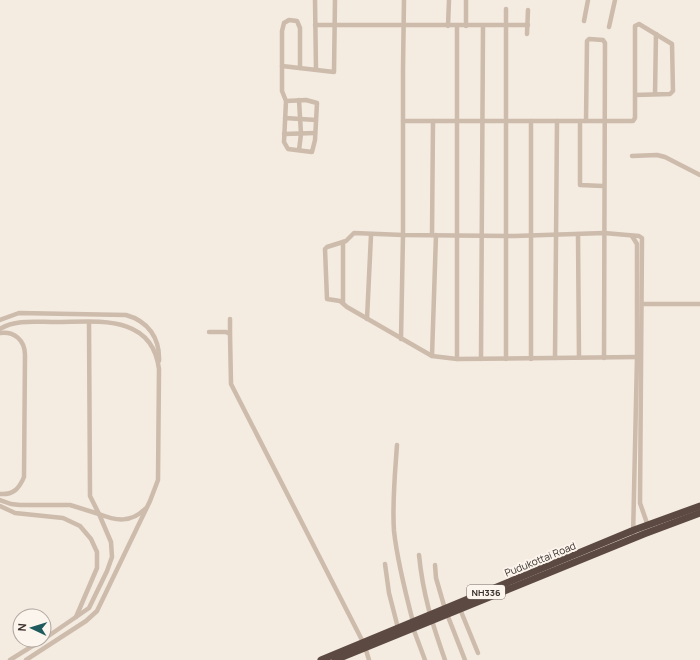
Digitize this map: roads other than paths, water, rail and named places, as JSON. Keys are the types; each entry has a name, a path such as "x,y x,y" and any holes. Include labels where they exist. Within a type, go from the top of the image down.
{"highway":[{"name":"Pudukottai Road","path":"321,660 364,645 507,587 700,506"},
{"name":"Pudukottai Road","path":"649,528 700,513"},
{"name":"Pudukottai Road","path":"446,611 460,609 507,587"},
{"name":"Pudukottai Road","path":"335,660 353,657 364,645 398,628 413,625"}],"street":[{"path":"315,0 316,69"},
{"path":"282,66 334,72 335,0"},
{"path":"401,339 404,0"},
{"path":"448,26 449,0"},
{"path":"466,0 466,26"},
{"path":"584,21 588,0"},
{"path":"609,27 615,0"},
{"path":"506,9 506,359"},
{"path":"528,10 528,34"},
{"path":"286,101 299,100 317,103 312,152 288,148 284,142 286,101 282,91 282,31 284,23 289,20 298,21 300,28 300,68"},
{"path":"403,121 634,120 635,26 639,24 671,42 673,91 670,94 635,95"},
{"path":"315,25 528,25"},
{"path":"457,26 457,359"},
{"path":"481,359 483,26"},
{"path":"655,94 656,34"},
{"path":"603,186 581,186 579,184 586,43 589,39 605,41 603,186 604,358"},
{"path":"299,100 301,119 299,150"},
{"path":"285,118 316,120"},
{"path":"432,356 434,235 433,121"},
{"path":"531,121 531,359"},
{"path":"555,358 557,121"},
{"path":"284,134 315,133"},
{"path":"632,156 657,155 665,157 700,175"},
{"path":"633,534 638,420 640,307 637,244 634,238 630,235 604,233 530,236 352,234 344,242 325,249 325,297 343,302 367,319 432,356 457,359 637,357"},
{"path":"578,234 579,357"},
{"path":"367,319 371,235"},
{"path":"343,302 344,242"},
{"path":"640,307 700,304"},
{"path":"640,307 637,357 640,503 649,528"},
{"path":"0,320 19,313 119,314 131,316 148,326 158,346 159,475 150,501 96,611 86,621 26,660"},
{"path":"230,319 231,384 364,645 370,660"},
{"path":"0,329 20,322 116,323 135,330 143,336 152,347 158,360 159,369"},
{"path":"52,634 71,622 89,608 110,564 111,542 92,501 89,491 89,322"},
{"path":"209,332 229,332 230,334"},
{"path":"0,333 9,333 18,338 24,347 25,355 24,478 16,490 10,493 0,494"},
{"path":"398,445 394,495 394,530 413,625 425,660"},
{"path":"0,500 11,504 20,505 70,505 113,519 128,520 141,513 150,501"},
{"path":"0,506 15,513 58,517 74,523 84,530 92,539 97,552 98,560 96,575 80,612 71,622"},
{"path":"419,555 421,580 430,618 445,660"},
{"path":"385,564 389,593 398,628"},
{"path":"435,566 436,578 446,611 464,660"},
{"path":"460,609 478,653"},
{"path":"10,660 29,648"}]}
